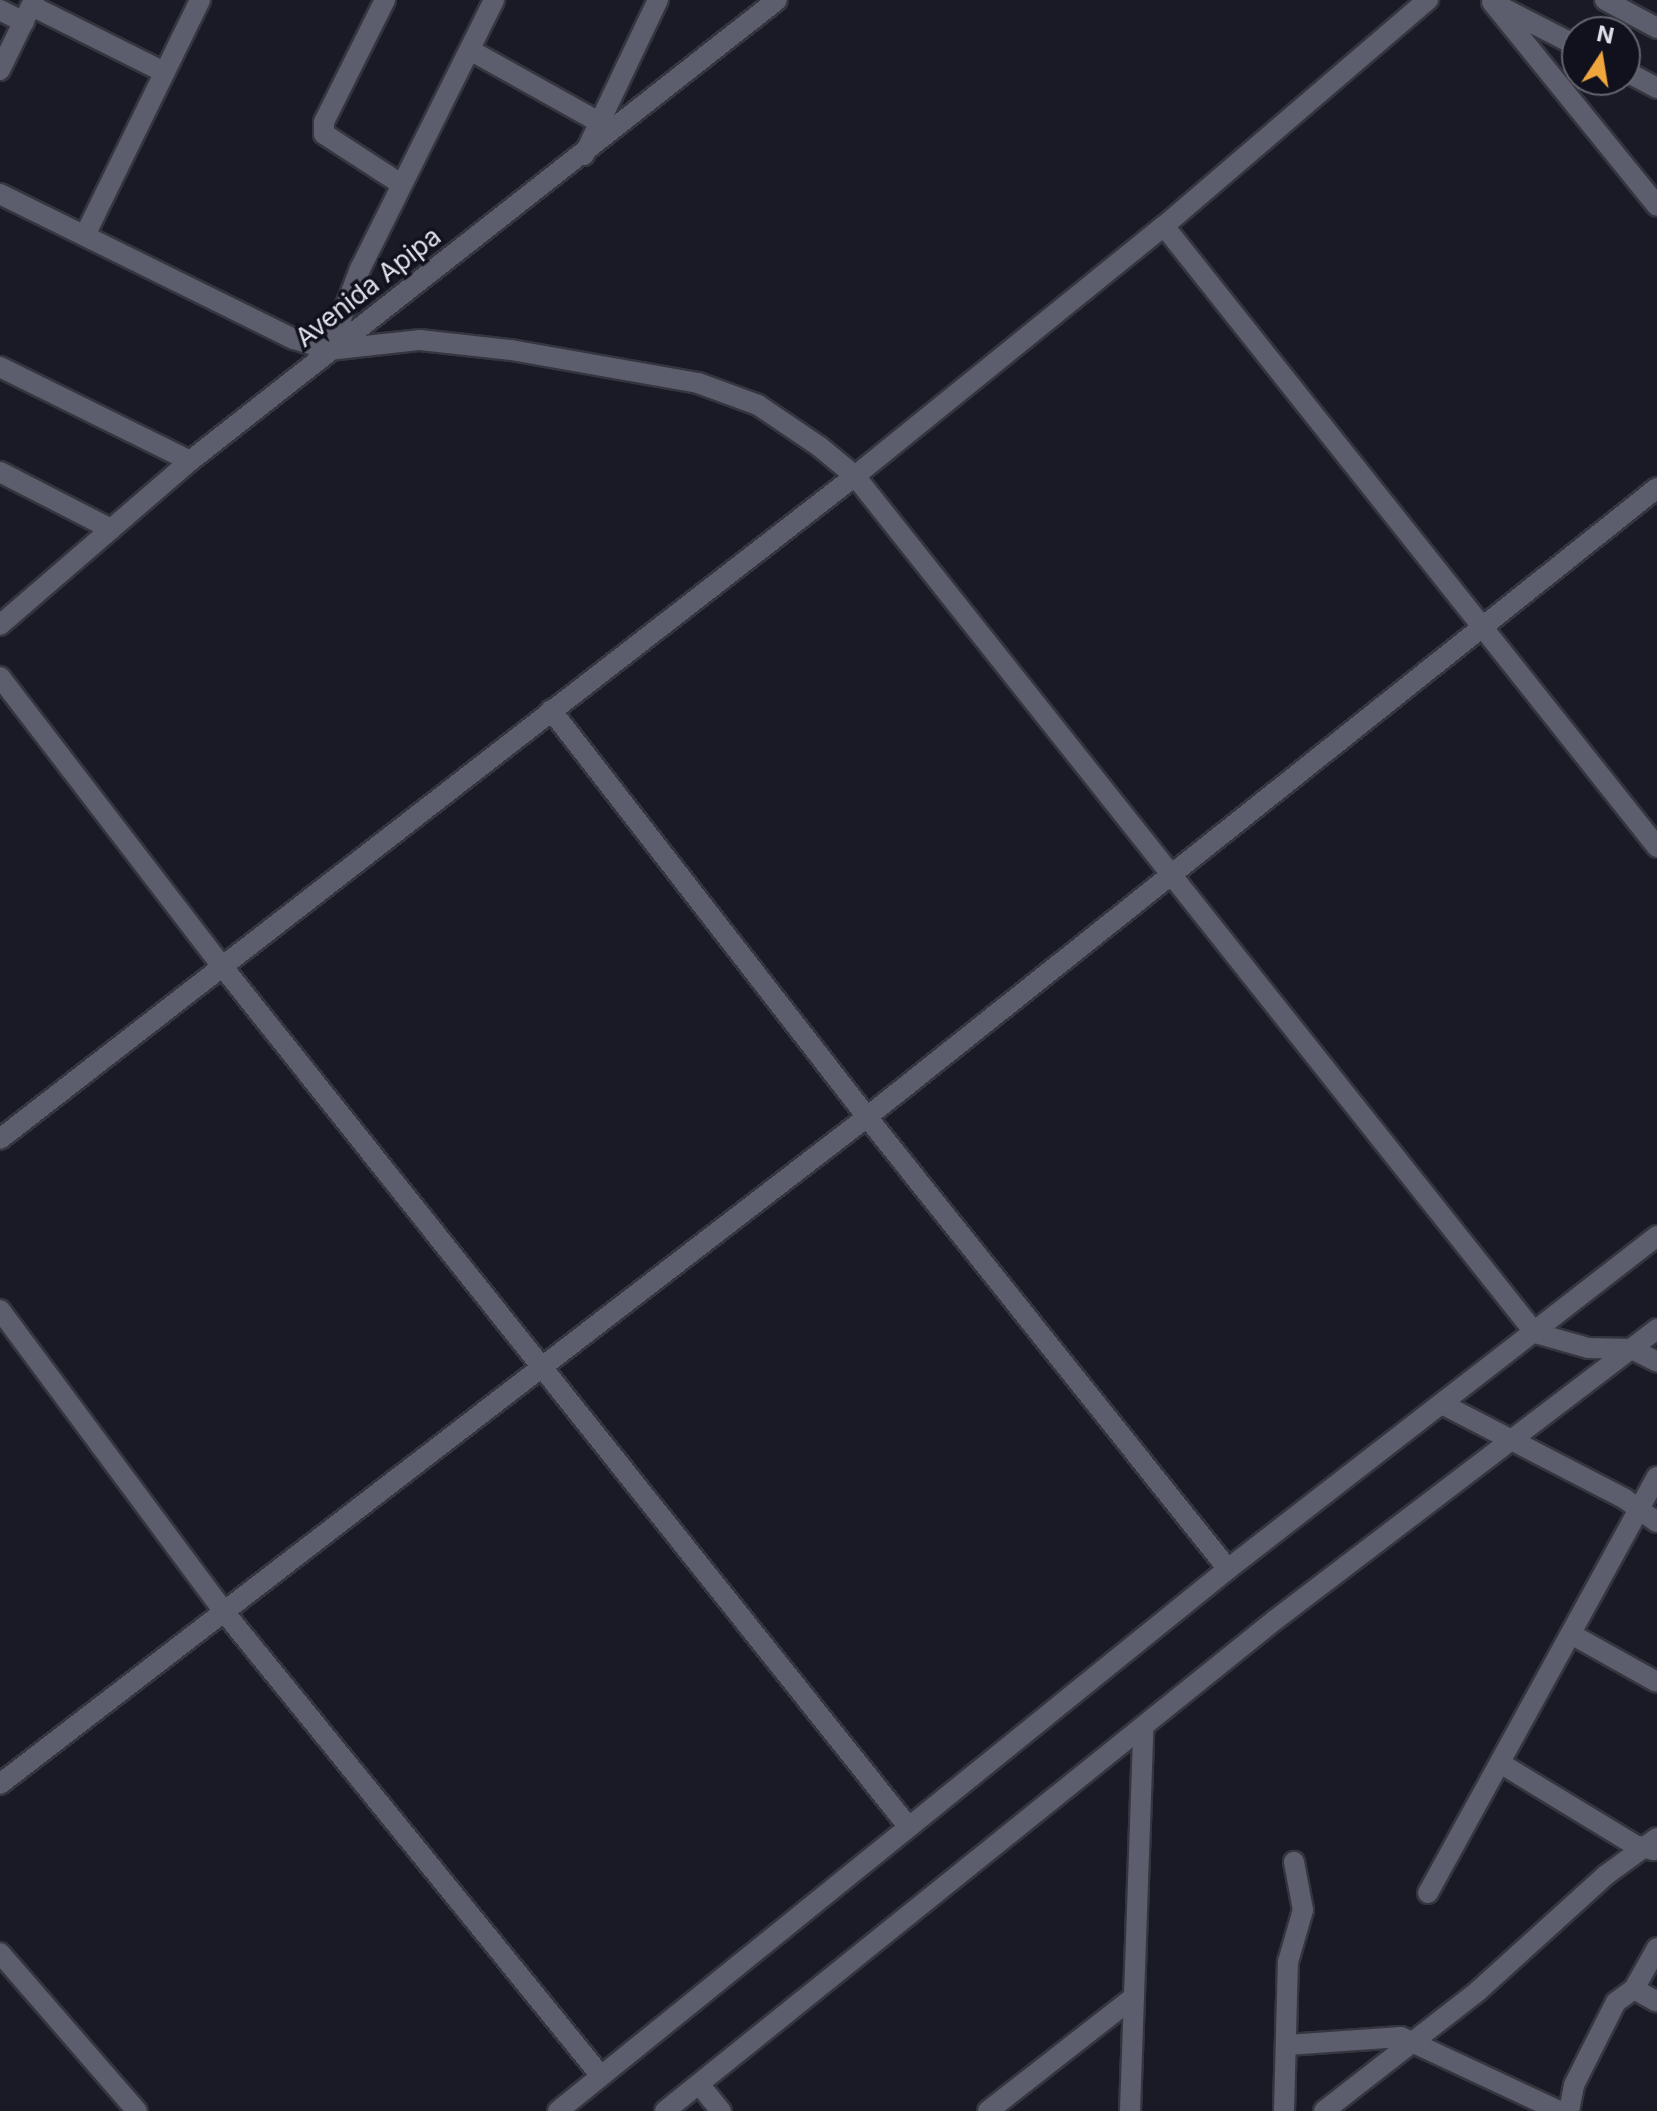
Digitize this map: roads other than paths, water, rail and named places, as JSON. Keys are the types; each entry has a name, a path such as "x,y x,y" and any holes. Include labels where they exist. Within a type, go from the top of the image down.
{"street":[{"path":"85,235 200,0"},
{"path":"385,0 324,122 324,134 401,184"},
{"path":"329,350 401,184 494,0"},
{"path":"584,156 597,121 658,0"},
{"name":"Avenida Apipa","path":"0,625 190,461 329,350 584,156 777,0"},
{"path":"0,1139 855,476 1164,226 1428,0"},
{"path":"1605,0 1657,28"},
{"path":"1490,1 1561,38"},
{"path":"1490,1 1657,206"},
{"path":"0,10 30,9 164,72"},
{"path":"0,70 30,9"},
{"path":"470,50 597,121"},
{"path":"1,197 85,235 269,328 329,350 420,340 511,350 698,383 758,405 855,476 1535,1333 1588,1348 1632,1349 1657,1362"},
{"path":"1164,226 1657,847"},
{"path":"0,367 190,461"},
{"path":"0,472 111,529"},
{"path":"0,1784 867,1117 1169,873 1657,488"},
{"path":"0,677 222,966 543,1364 907,1825"},
{"path":"551,710 867,1117 1228,1569"},
{"path":"558,2111 907,1825 1228,1569 1444,1405 1657,1236"},
{"path":"0,1310 225,1613 601,2076"},
{"path":"665,2111 1143,1731 1275,1620 1513,1442 1657,1329"},
{"path":"1444,1405 1625,1499 1657,1522"},
{"path":"1428,1893 1657,1477"},
{"path":"1571,1634 1657,1682"},
{"path":"1130,2111 1143,1731"},
{"path":"1324,2111 1653,1846 1500,1763"},
{"path":"1284,2111 1288,1962 1303,1910 1294,1862"},
{"path":"1569,2111 1574,2085 1616,2002 1634,1989 1657,1948"},
{"path":"0,1953 137,2111"},
{"path":"1634,1989 1657,2002"},
{"path":"988,2111 1134,1997"},
{"path":"1287,2045 1389,2037 1414,2040 1559,2111"},
{"path":"699,2084 721,2111"}]}
